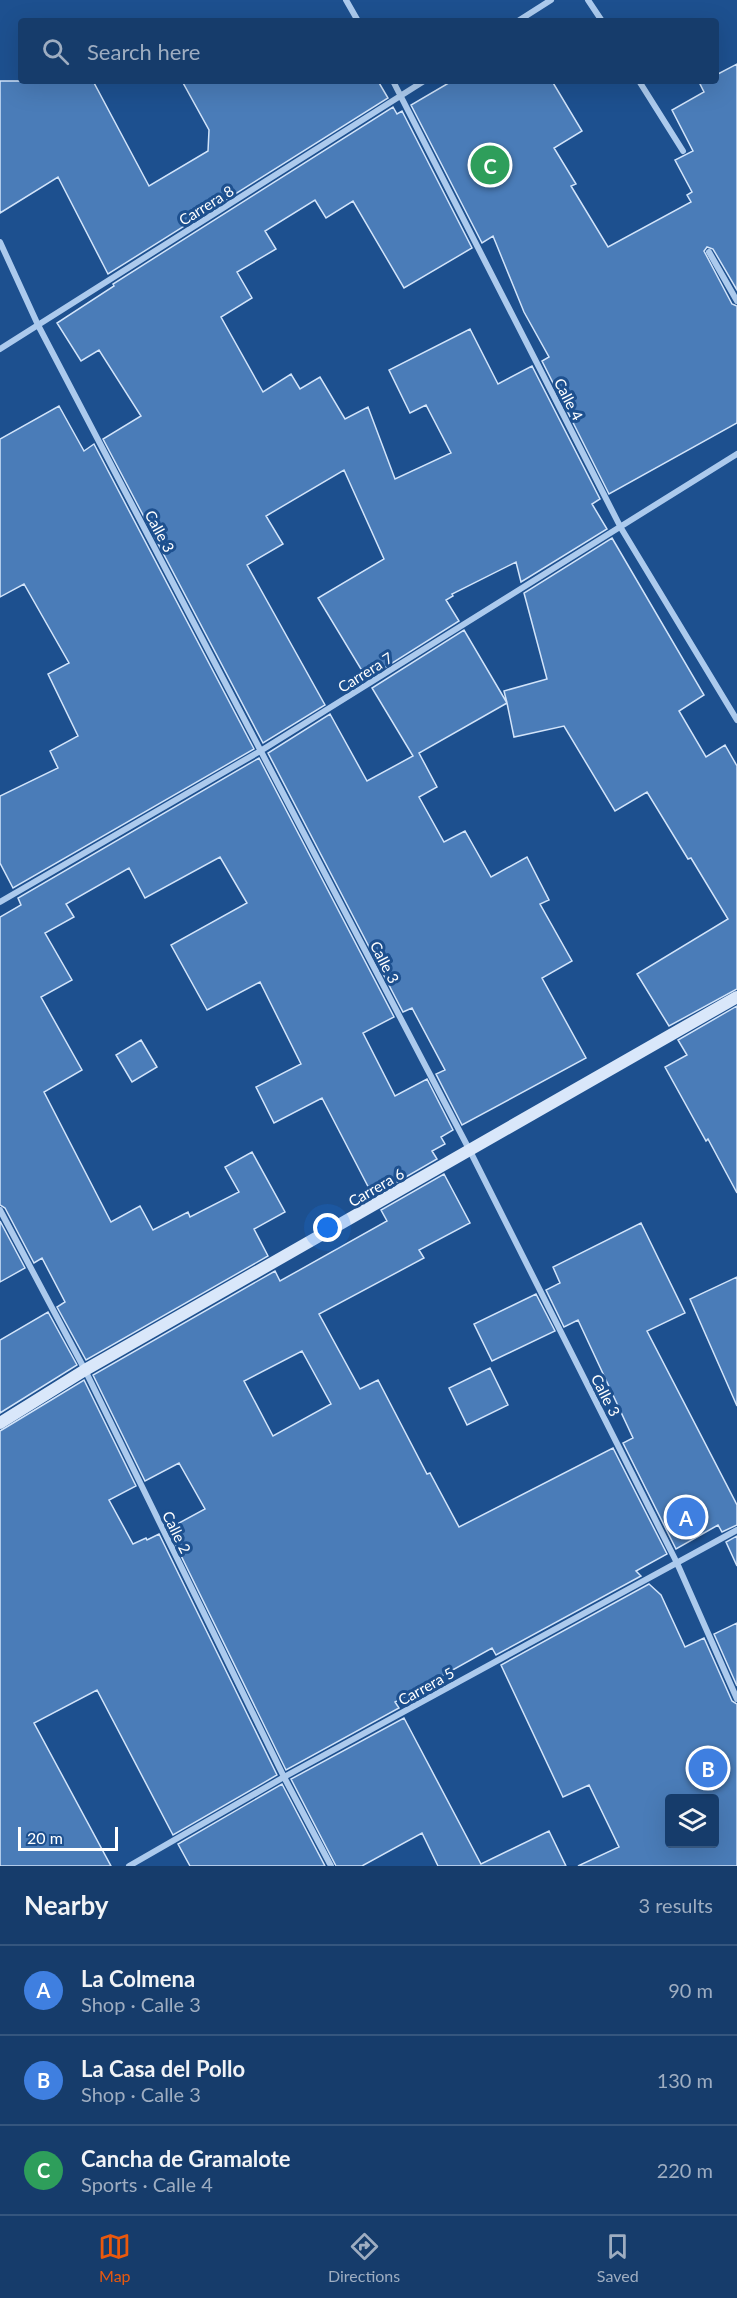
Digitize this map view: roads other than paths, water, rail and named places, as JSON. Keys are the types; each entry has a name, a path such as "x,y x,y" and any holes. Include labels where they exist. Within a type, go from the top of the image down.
{"main road":[{"name":"Carrera 6","path":"0,1422 85,1370 737,997"}],"street":[{"path":"346,0 356,18"},
{"path":"523,18 551,0"},
{"path":"588,0 600,18"},
{"name":"Calle 4","path":"395,84 621,528 737,720"},
{"name":"Carrera 8","path":"0,349 419,84"},
{"path":"641,84 683,151"},
{"name":"Calle 3","path":"0,242 38,325 470,1151 677,1563 737,1699"},
{"path":"709,252 737,301"},
{"name":"Carrera 7","path":"0,902 262,750 737,454"},
{"name":"Calle 2","path":"0,1210 85,1370 284,1777 331,1866"},
{"name":"Carrera 5","path":"129,1866 284,1777 737,1530"}],"place":[{"name":"Cancha de Gramalote","path":"490,165"},
{"name":"La Colmena","path":"686,1517"},
{"name":"La Casa del Pollo","path":"708,1768"}]}
